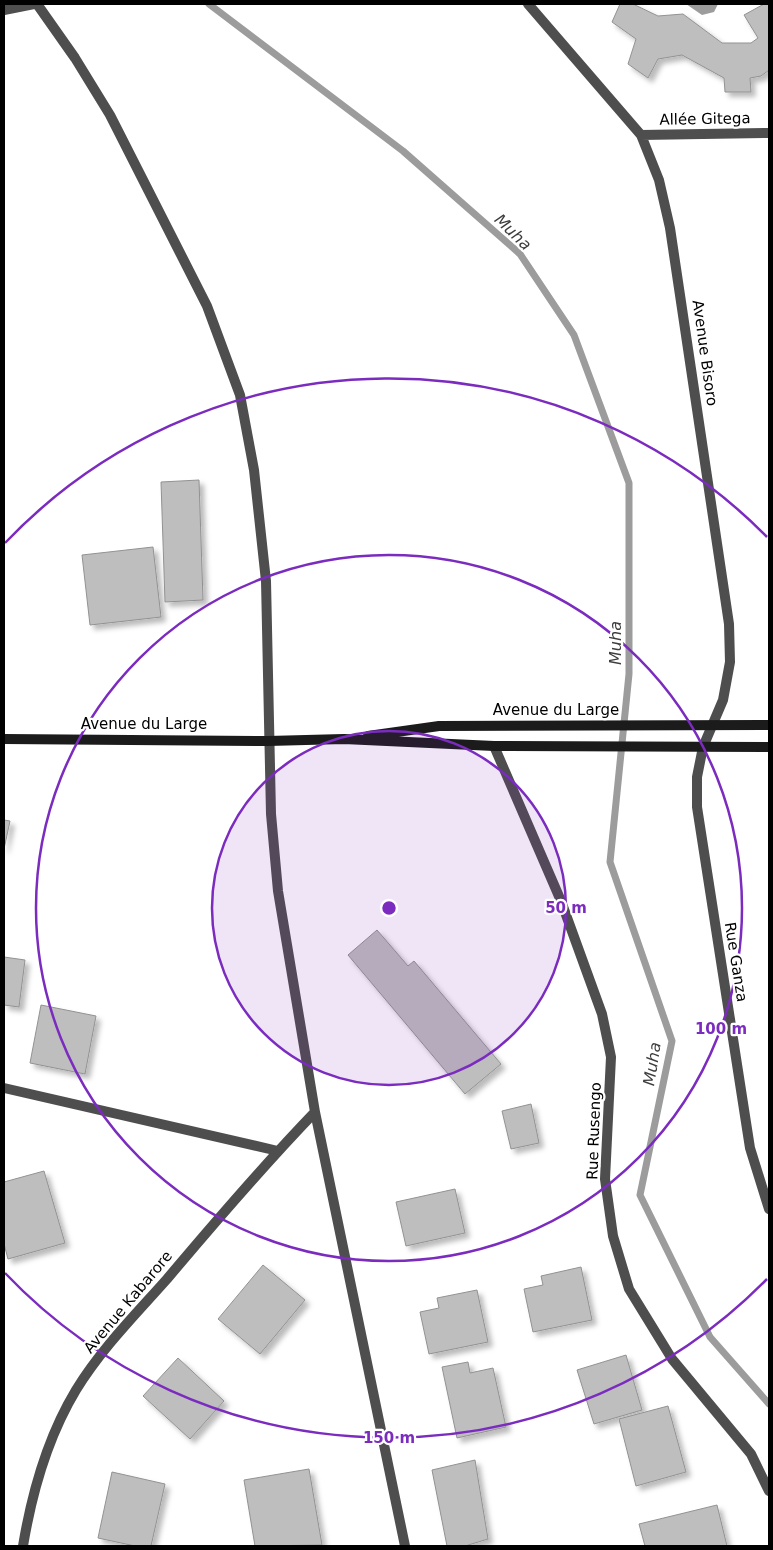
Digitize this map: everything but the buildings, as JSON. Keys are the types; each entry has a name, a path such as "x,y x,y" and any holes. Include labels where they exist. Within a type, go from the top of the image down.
{"main road":[{"name":"Avenue du Large","path":"344,739 440,726 769,725"},
{"name":"Avenue du Large","path":"4,738 344,739 494,746 769,747"}],"street":[{"path":"4,10 36,4 75,58 110,115 207,306 240,395 254,470 266,581 268,740 271,814 278,891 315,1112 405,1546"},
{"name":"Avenue Bisoro","path":"528,4 641,135 659,180 670,228 729,624 730,662 723,700 702,747"},
{"name":"Allée Gitega","path":"641,135 769,133"},
{"name":"Rue Rusengo","path":"494,746 561,901 602,1014 611,1057 605,1179 613,1236 629,1288 672,1360 751,1454 769,1491"},
{"name":"Rue Ganza","path":"702,747 697,777 697,807 750,1148 769,1209"},
{"path":"4,1088 278,1151"},
{"name":"Avenue Kabarore","path":"24,1546 29,1508 50,1442 76,1390 111,1342 278,1151 315,1112"}],"shaded area":[{"path":"686,4 718,4 714,12 702,15"}],"waterway":[{"name":"Muha","path":"209,4 403,151 520,254 574,335 629,483 629,674 610,862 672,1041 640,1195 710,1337 769,1404"}]}
